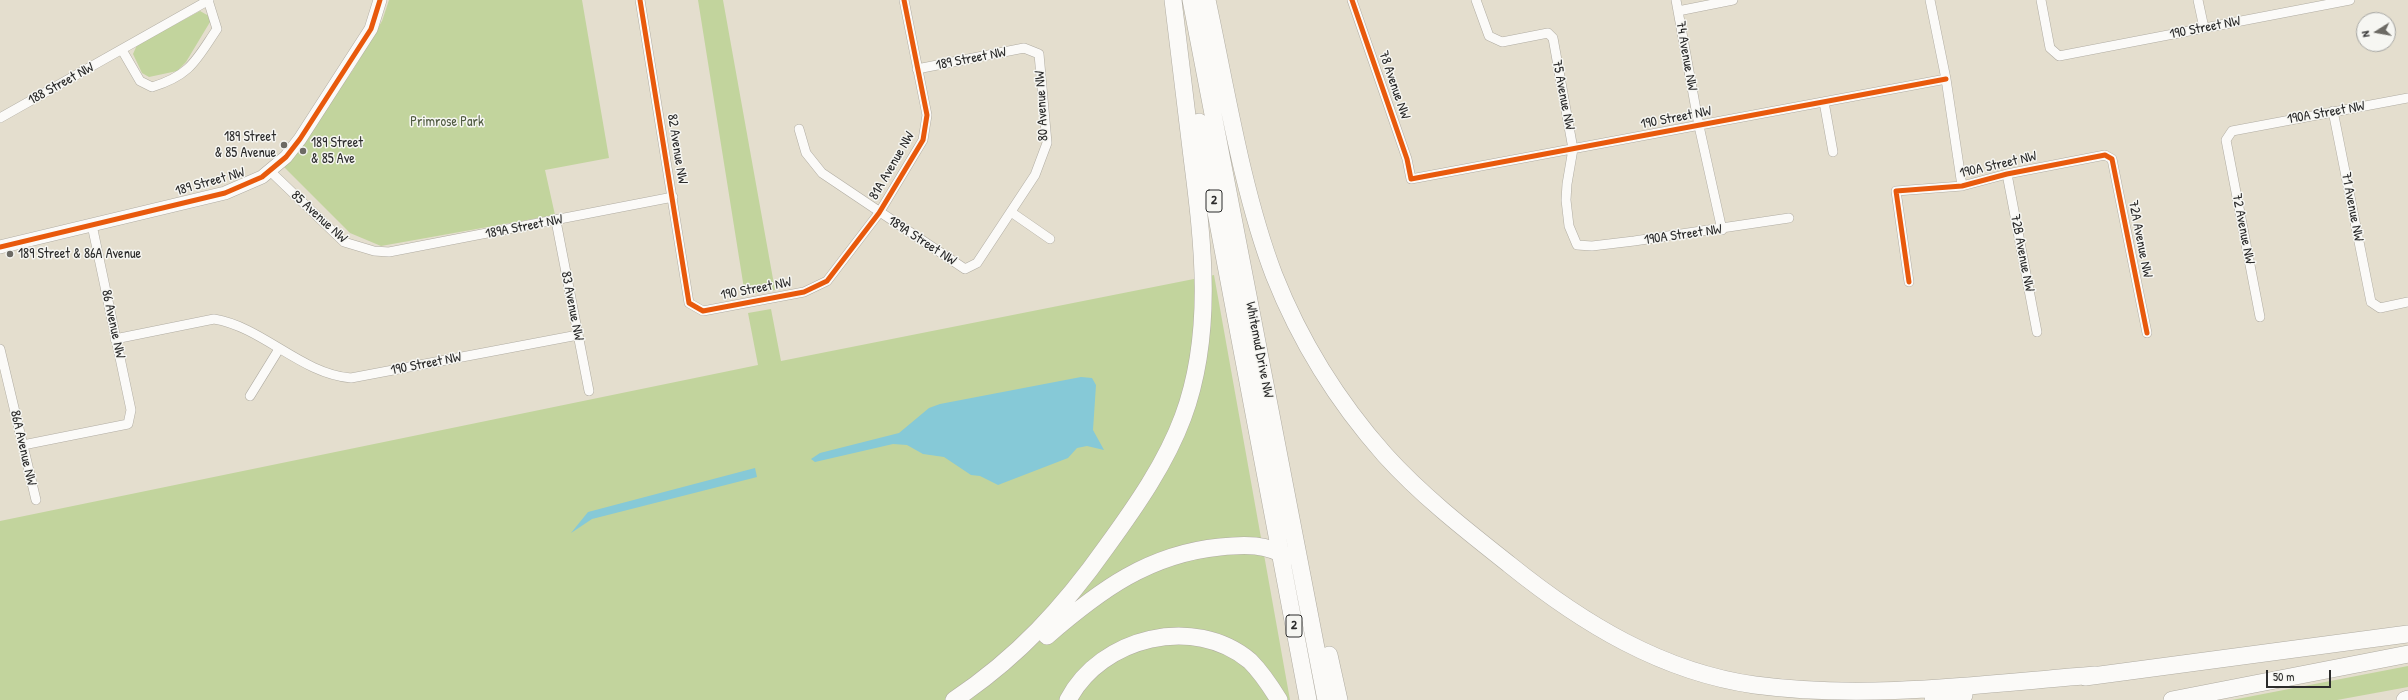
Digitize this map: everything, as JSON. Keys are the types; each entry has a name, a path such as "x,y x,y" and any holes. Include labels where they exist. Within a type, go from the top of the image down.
{"highway":[{"name":"Whitemud Drive NW","path":"1174,0 1308,700"},
{"path":"954,700 994,672 1052,618 1077,587 1127,518 1162,462 1183,416 1196,367 1205,294 1197,197 1174,0"},
{"name":"Whitemud Drive NW","path":"1191,0 1326,700"},
{"path":"1207,0 1256,217 1273,273 1307,344 1350,412 1388,458 1426,496 1544,593 1586,621 1642,651 1676,665 1732,681 1756,685 1805,690 1891,691 2095,675"},
{"path":"1268,398 1293,484 1339,700"},
{"path":"965,700 999,677 1082,606 1116,582 1153,562 1206,548 1243,544 1263,546 1280,553 1301,567"},
{"path":"1933,700 2095,675 2408,634"},
{"path":"1068,700 1077,685 1092,669 1106,657 1126,646 1164,637 1190,636 1215,642 1250,662 1279,700"},
{"path":"2172,700 2408,654"}],"street":[{"name":"188 Street NW","path":"0,118 209,0 217,29 191,68 172,81 152,87 140,82 122,50"},
{"name":"189 Street NW","path":"0,247 231,191 254,182 270,171 300,139 371,29 380,0"},
{"name":"82 Avenue NW","path":"640,0 689,303"},
{"name":"81A Avenue NW","path":"827,281 879,213 923,140 927,115 904,0"},
{"name":"78 Avenue NW","path":"1352,0 1407,159 1411,179"},
{"name":"75 Avenue NW","path":"1476,0 1489,36 1502,42 1548,33 1553,38 1574,149 1567,184 1566,200 1569,226 1577,245"},
{"name":"74 Avenue NW","path":"1676,0 1699,126 1722,230"},
{"path":"1678,11 1734,0"},
{"path":"1930,0 1946,79 1962,186"},
{"name":"190 Street NW","path":"2041,0 2050,48 2059,56 2350,0"},
{"path":"2198,0 2204,28"},
{"name":"189 Street NW","path":"917,70 1024,48"},
{"name":"80 Avenue NW","path":"965,269 977,263 1035,175 1046,143 1039,54 1024,48"},
{"name":"190 Street NW","path":"1411,179 1946,79"},
{"name":"190A Street NW","path":"2226,140 2232,130 2408,98"},
{"path":"1824,102 1834,152"},
{"name":"71 Avenue NW","path":"2333,111 2371,302 2380,308 2408,302"},
{"name":"189A Street NW","path":"799,129 806,153 822,173 879,213 965,269"},
{"name":"72 Avenue NW","path":"2226,140 2260,317"},
{"name":"190A Street NW","path":"1909,282 1896,191 1962,186 2007,174 2105,155"},
{"name":"72A Avenue NW","path":"2105,155 2112,159 2147,333"},
{"name":"85 Avenue NW","path":"270,171 344,242 374,251"},
{"name":"72B Avenue NW","path":"2007,174 2037,332"},
{"name":"189A Street NW","path":"374,251 389,252 556,221 673,197"},
{"path":"1010,212 1050,238"},
{"name":"190A Street NW","path":"1577,245 1592,246 1722,230 1789,218"},
{"name":"83 Avenue NW","path":"556,221 588,391"},
{"name":"86 Avenue NW","path":"23,445 128,424 131,410 92,225"},
{"name":"190 Street NW","path":"689,303 703,311 804,292 827,281"},
{"name":"190 Street NW","path":"115,339 214,319 231,322 279,349 338,377 351,378 578,335"},
{"name":"86A Avenue NW","path":"0,349 36,500"},
{"path":"250,396 279,349"}],"green space":[{"name":"Primrose Park","path":"389,0 582,0 609,158 545,170 555,215 381,246 350,233 284,167 353,70 382,21"},
{"path":"698,0 723,0 775,290 745,295"},
{"path":"200,11 209,16 210,22 186,62 177,71 149,77 142,73 133,54 137,45"},
{"path":"1214,275 1290,700 0,700 0,521 758,365 748,313 771,309 781,361"},
{"path":"2408,666 2408,687 2337,700 2232,700"}],"water":[{"path":"1081,377 1092,378 1096,385 1093,430 1104,450 1087,446 1077,448 1068,458 998,485 980,476 971,475 944,457 923,454 907,445 893,444 815,462 811,459 820,453 899,433 929,408 940,404"},
{"path":"755,468 757,477 592,519 571,533 588,512"}],"cycle path":[{"path":"0,247 225,193 262,177 286,157 300,139 371,29 380,0"},
{"path":"640,0 689,303 703,311 804,292 827,281 879,213 923,140 927,115 904,0"},
{"path":"1352,0 1407,159 1411,179 1946,79"},
{"path":"1909,282 1896,191 1962,186 2007,174 2105,155 2112,159 2147,333"}],"place":[{"name":"189 Street & 85 Avenue","path":"284,145"},
{"name":"189 Street & 85 Ave","path":"303,151"},
{"name":"189 Street & 86A Avenue","path":"10,254"}]}
